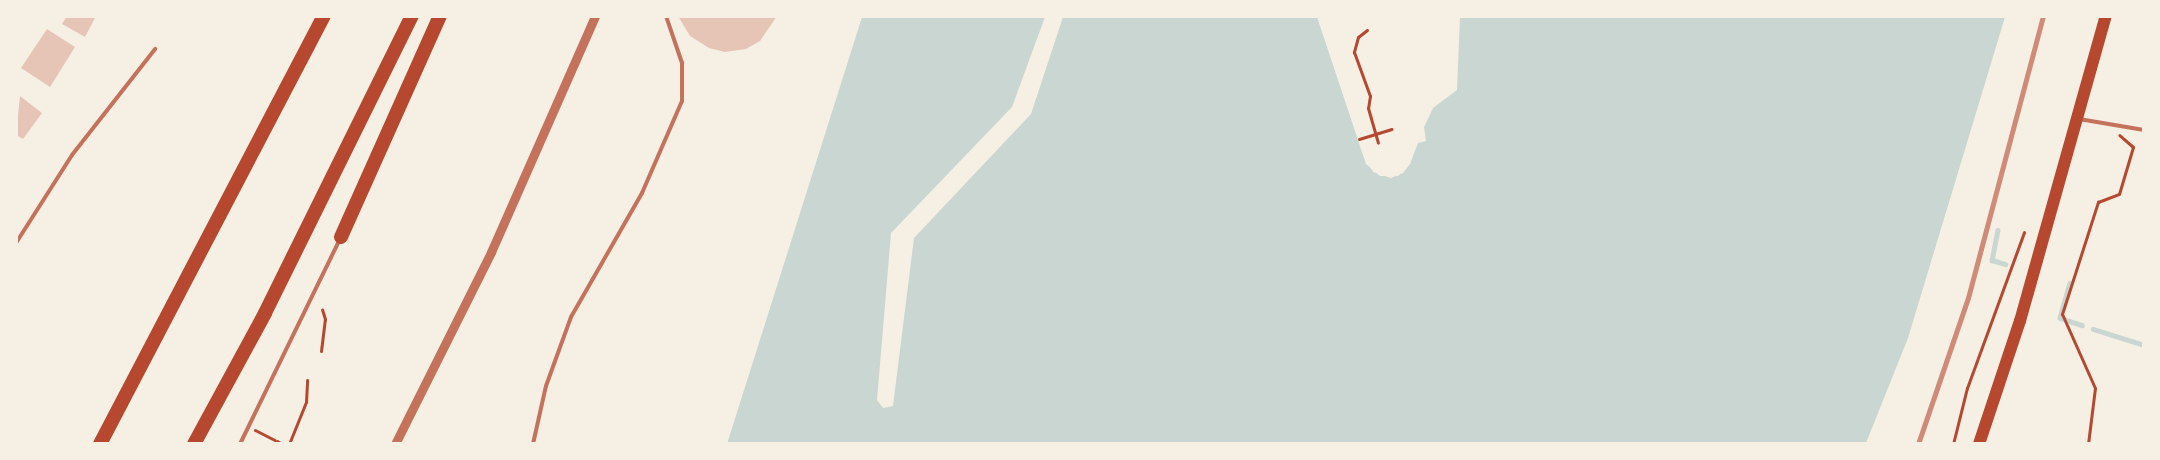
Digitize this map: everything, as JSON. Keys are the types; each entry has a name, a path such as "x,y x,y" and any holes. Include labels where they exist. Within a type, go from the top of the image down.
{"highway":[{"path":"100,444 324,16"},
{"path":"194,444 265,313 412,16"},
{"path":"341,237 440,16"},
{"path":"1979,444 2020,321 2106,16"}],"street":[{"path":"395,444 491,252 595,16"}],"lane":[{"path":"533,444 546,386 571,317 636,202 682,101 682,63 666,16"},
{"path":"16,243 72,155 155,49"},
{"path":"2076,118 2144,130"},
{"path":"240,444 341,237"}],"path":[{"path":"1367,30 1358,37 1354,52 1370,96 1368,108 1378,143"},
{"path":"2088,444 2095,388 2062,314 2098,202 2119,194 2133,147 2120,139 2117,126"},
{"path":"1359,139 1392,129"},
{"path":"1953,444 1967,388 2024,232"},
{"path":"321,351 325,319 322,309"},
{"path":"289,444 306,402 308,380"},
{"path":"248,427 282,444"}],"shaded area":[{"path":"862,17 1317,17 1366,164 1380,176 1398,176 1410,164 1418,143 1426,141 1424,127 1433,108 1457,90 1460,17 2005,17 1908,338 1866,443 727,444"}],"pier":[{"path":"1045,17 1063,17 1031,114 914,238 893,406 883,408 877,400 891,233 1012,107"},
{"path":"1414,145 1410,164 1403,173 1391,178 1373,172 1359,146 1375,170 1391,175 1401,171"}],"building":[{"path":"67,16 96,16 85,37 62,24"},
{"path":"678,16 777,16 760,41 746,49 725,52 709,48 690,36"},
{"path":"47,29 75,47 50,87 21,68"},
{"path":"20,96 42,113 23,139 16,135"}],"waterway":[{"path":"1998,230 1992,260 2005,264"},
{"path":"2070,283 2060,318 2082,325"},
{"path":"2093,329 2144,345"}],"railway":[{"path":"1918,444 1968,298 2043,16"}]}
